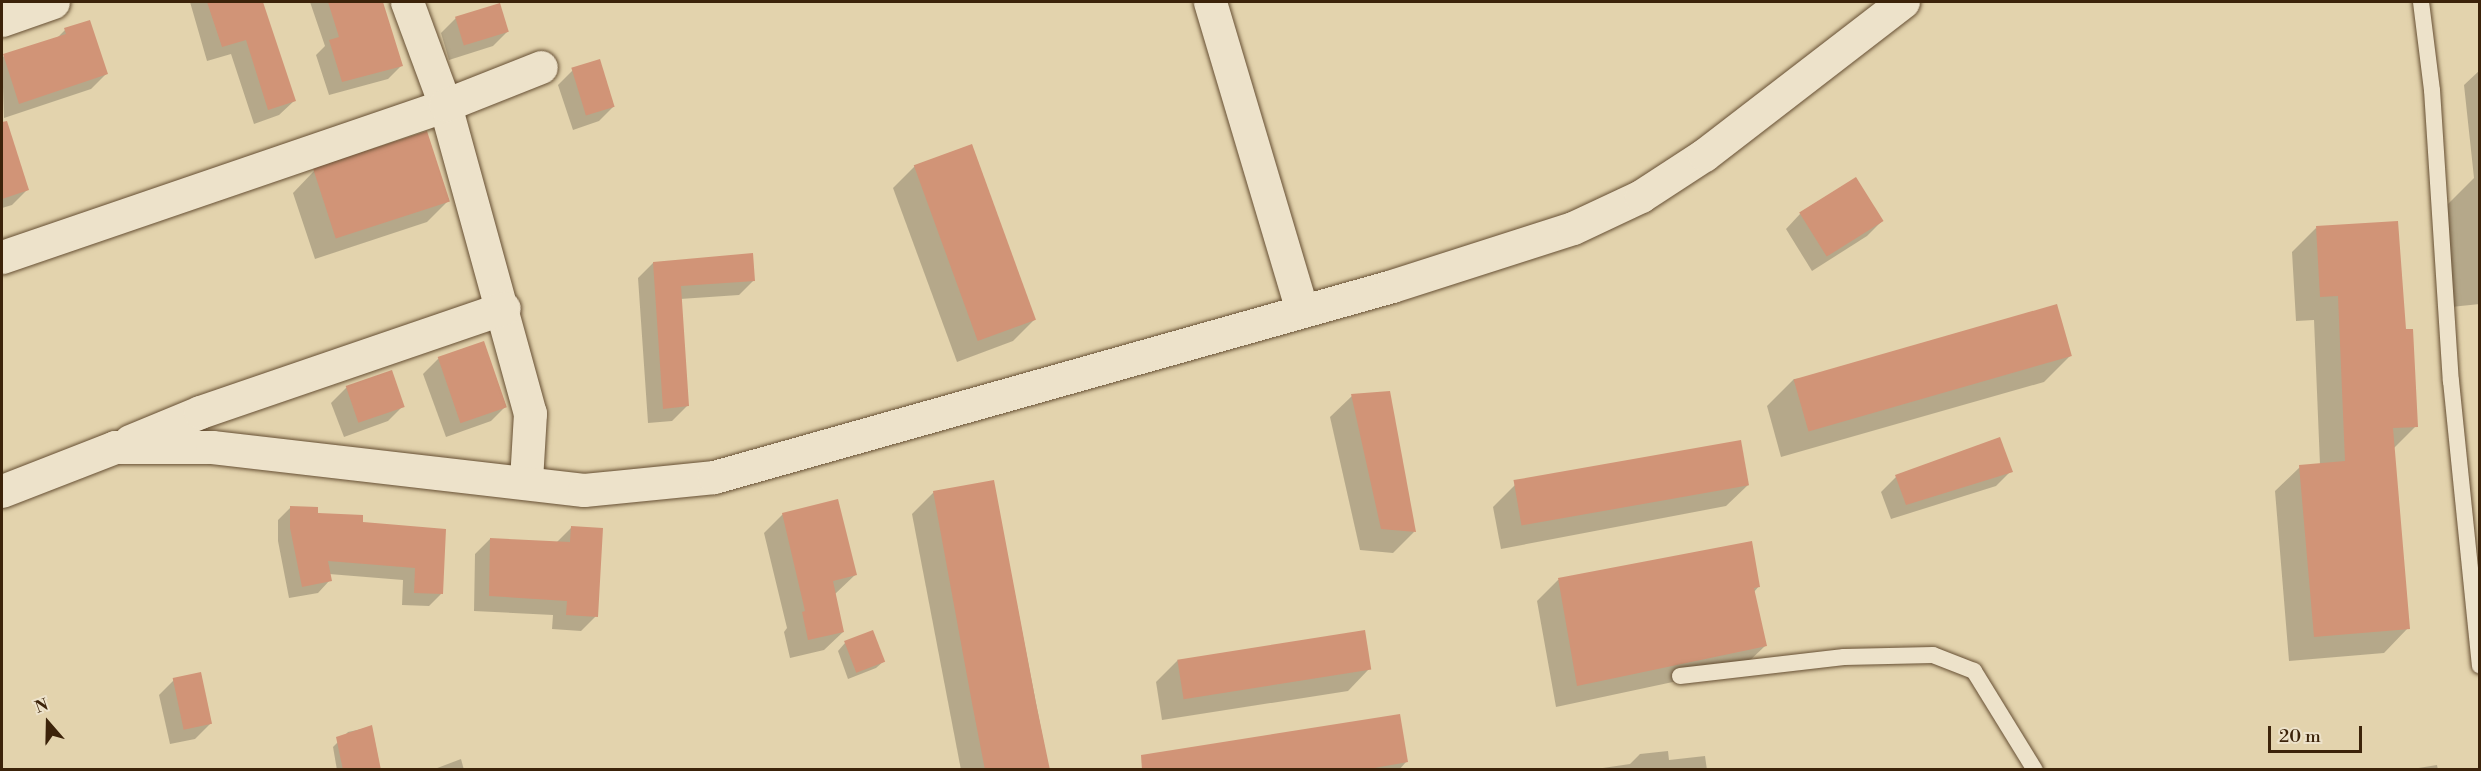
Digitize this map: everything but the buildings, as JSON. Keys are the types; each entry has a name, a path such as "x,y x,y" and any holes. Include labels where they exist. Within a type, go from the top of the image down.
{"street":[{"path":"2,20 53,2"},
{"path":"407,2 445,105 504,308 530,413 526,481"},
{"path":"1210,2 1302,311"},
{"path":"115,447 212,447 350,466 526,481 584,490 714,477 1497,255 1573,228 1641,196 1704,155 1903,2"},
{"path":"2,257 445,105 541,67"},
{"path":"2,491 200,412 504,308"}],"lane":[{"path":"2421,2 2432,90 2451,381 2480,666"},
{"path":"1680,676 1844,657 1933,655 1974,671 2035,770"}]}
